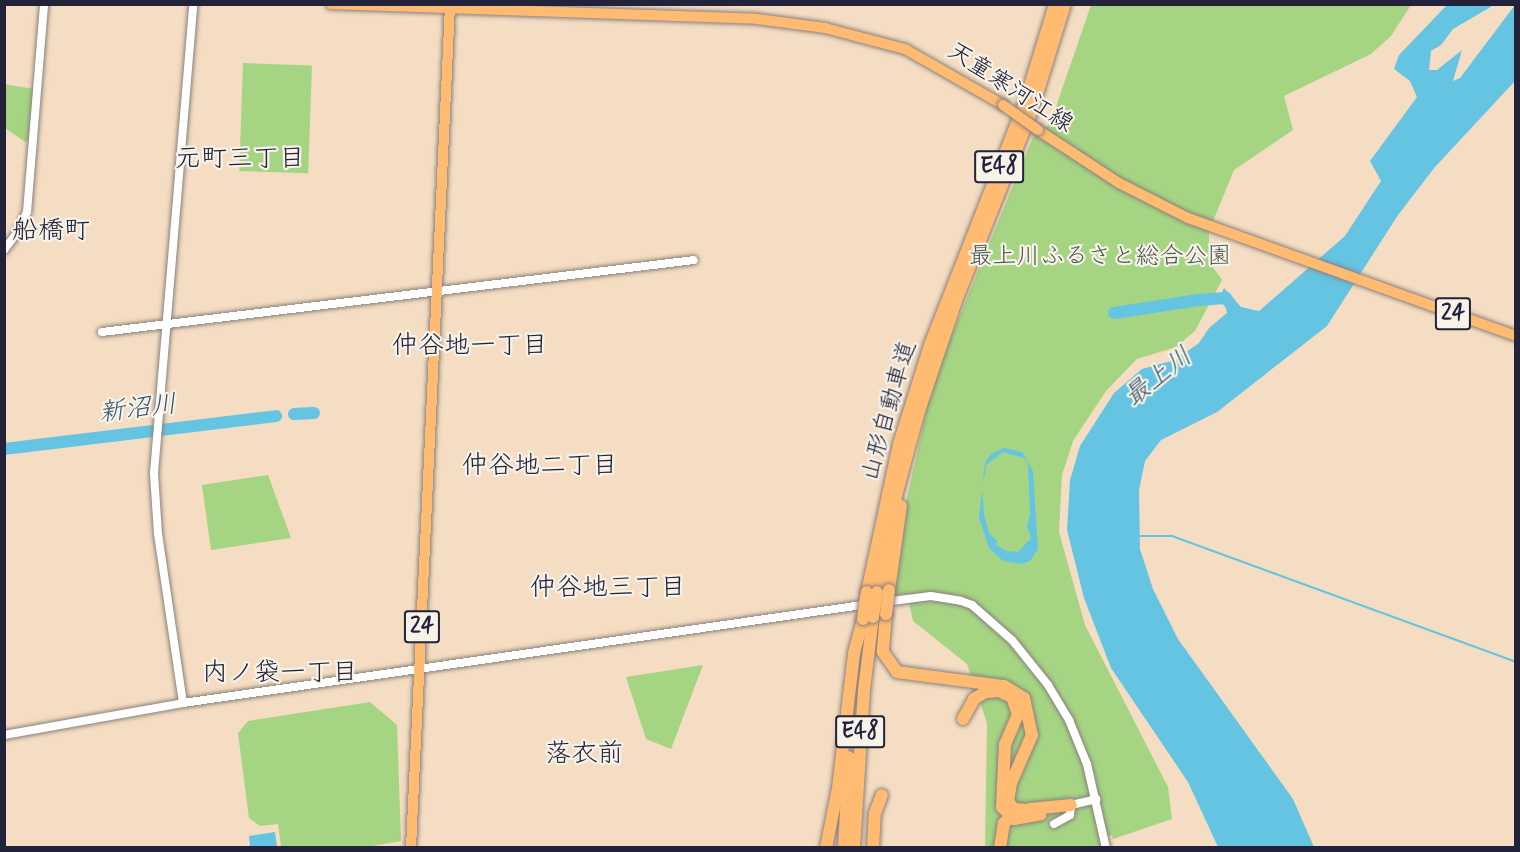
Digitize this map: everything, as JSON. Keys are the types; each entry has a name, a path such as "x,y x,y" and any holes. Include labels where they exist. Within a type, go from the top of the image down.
{"highway":[{"name":"山形自動車道","path":"877,592 899,444 1024,105 1055,4"},
{"name":"山形自動車道","path":"941,327 1032,110 1065,4"},
{"name":"山形自動車道","path":"844,848 868,618 877,592 896,496 935,345"},
{"path":"877,592 886,615 884,652 897,672 1004,686 1024,698 1032,735 1008,798 1011,807 1027,810"},
{"name":"山形自動車道","path":"854,848 868,618"},
{"path":"826,848 838,788 854,653 868,618"},
{"path":"963,719 974,699 986,692 1006,693 1015,702 1018,714 1005,744 1002,804 1009,817"},
{"path":"873,848 875,813 882,795"},
{"path":"1000,848 1002,828 1009,817 1027,810 1071,805"},
{"path":"1006,848 1011,827 1041,814 1071,805"},
{"path":"1009,817 1041,814"}],"main road":[{"name":"天童寒河江線","path":"331,4 757,19 825,28 905,49 1003,105 1075,154 1162,207 1515,336"},
{"name":"24","path":"411,848 430,389 450,7"}],"street":[{"path":"4,250 20,230 27,212 44,4"},
{"path":"183,704 158,534 156,438 193,4"},
{"path":"102,332 694,260"},
{"path":"4,735 183,704 420,668 839,608 946,597 972,605 1031,661 1069,720 1096,799 1106,848"},
{"path":"1054,824 1070,815 1071,805 1096,799"}],"green space":[{"name":"最上川ふるさと総合公園","path":"1091,5 1411,5 1391,36 1371,54 1284,96 1293,130 1234,170 1209,231 1209,262 1222,280 1195,331 1176,347 1137,359 1106,391 1073,441 1062,475 1059,532 1085,625 1168,787 1172,819 1113,839 1112,835 1102,838 1103,847 985,847 987,723 967,664 913,621 907,594 893,595 901,525 933,381 1033,137 1050,124"},
{"path":"243,63 312,65 308,173 239,171"},
{"path":"4,84 34,89 30,140 25,142 5,128"},
{"path":"268,475 291,538 211,550 202,485"},
{"path":"703,665 671,749 646,739 626,677"},
{"path":"370,702 397,725 401,841 367,847 281,847 278,824 260,826 249,818 238,733 248,721"}],"water":[{"name":"最上川","path":"1447,5 1494,5 1453,29 1441,45 1431,51 1429,70 1437,70 1462,50 1453,81 1460,78 1515,5 1515,81 1435,167 1398,215 1327,326 1217,412 1161,440 1145,461 1139,490 1140,549 1153,589 1178,639 1293,799 1314,847 1218,847 1188,782 1111,668 1084,598 1067,530 1070,480 1080,446 1114,393 1142,369 1175,360 1199,343 1209,328 1227,313 1225,304 1217,304 1224,288 1241,307 1259,311 1345,236 1381,181 1370,161 1417,97 1410,81 1394,69 1399,55"},
{"path":"1004,448 1022,452 1033,471 1038,549 1030,561 1022,564 1003,561 989,548 979,518 982,489 984,514 989,533 998,542 995,544 1006,551 1018,552 1031,538 1027,527 1030,514 1028,464 1024,458 1003,452 987,464 983,483 985,463 991,454"},
{"path":"275,832 277,847 250,847 249,836"}],"waterway":[{"name":"新沼川","path":"1114,313 1226,298 1231,305"},
{"name":"新沼川","path":"294,414 314,413"},
{"name":"新沼川","path":"4,449 276,416"},
{"path":"1139,536 1172,536 1516,662"}],"district":[{"name":"元町三丁目","path":"240,160"},
{"name":"船橋町","path":"51,232"},
{"name":"仲谷地一丁目","path":"470,347"},
{"name":"仲谷地二丁目","path":"540,467"},
{"name":"仲谷地三丁目","path":"608,589"},
{"name":"内ノ袋一丁目","path":"280,674"},
{"name":"落衣前","path":"584,755"}]}
